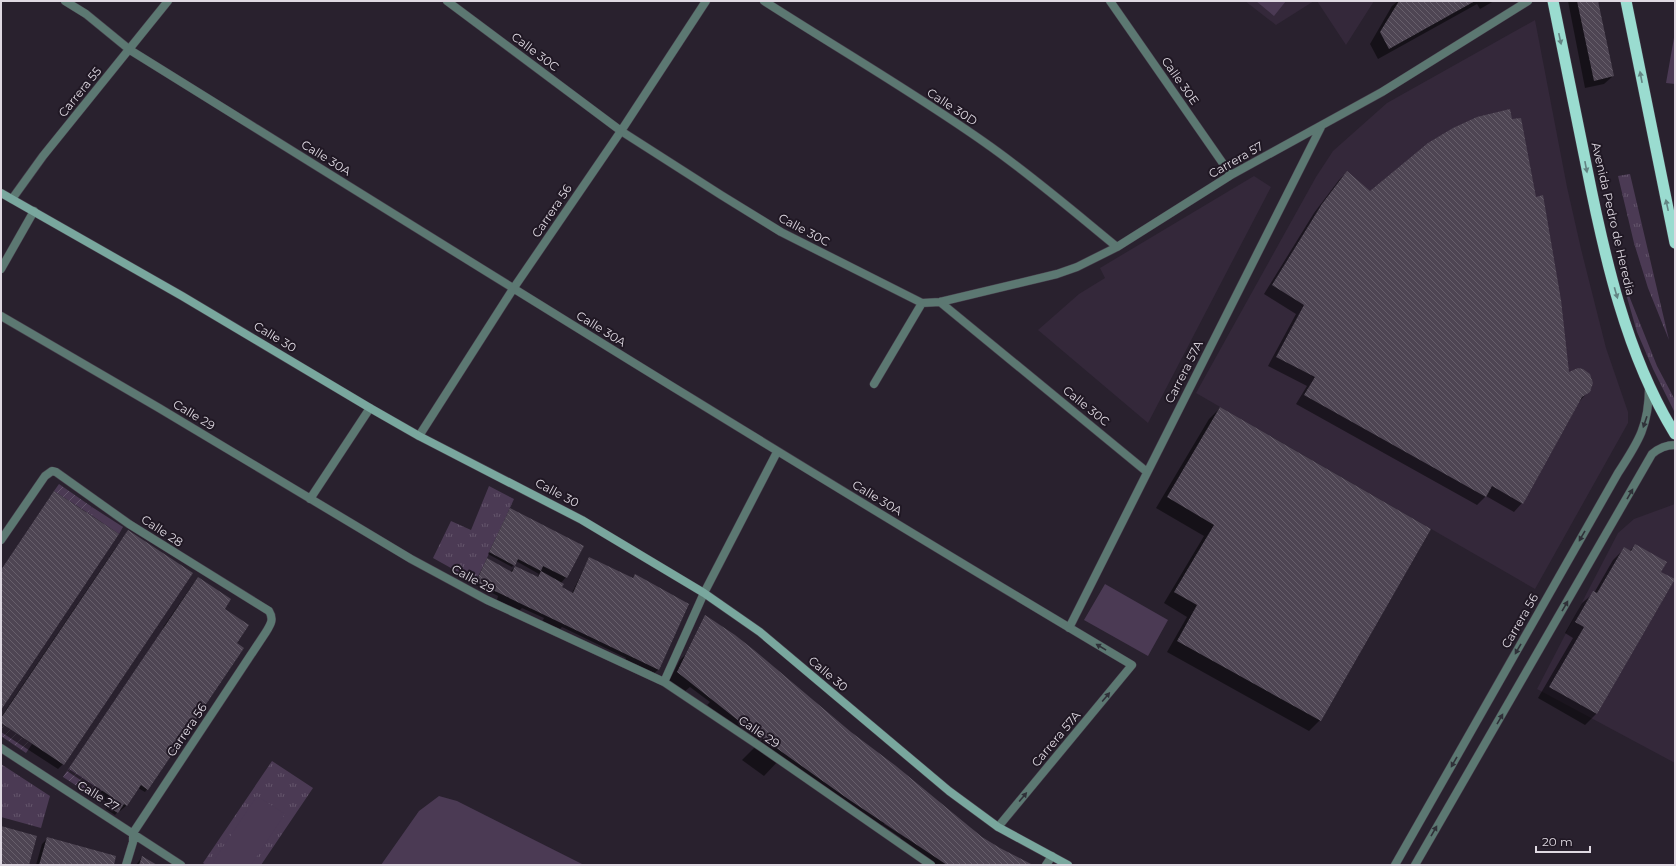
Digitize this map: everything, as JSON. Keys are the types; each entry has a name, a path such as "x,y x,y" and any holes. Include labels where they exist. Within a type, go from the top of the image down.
{"highway":[{"name":"Avenida Pedro de Heredia","path":"1552,1 1601,237 1620,307 1649,384 1659,406 1675,434"},
{"path":"1626,1 1675,243"}],"main road":[{"name":"Calle 30","path":"1,193 228,323 419,436 570,513 633,549 704,593 760,632 949,791 998,827 1068,865"}],"street":[{"name":"Calle 30A","path":"65,1 86,14 130,50 513,289 778,452 1132,666"},
{"name":"Carrera 55","path":"12,199 43,156 168,1"},
{"name":"Calle 30C","path":"447,1 621,131 781,232 922,303 940,302 1147,472"},
{"name":"Carrera 56","path":"419,436 513,289 621,131 706,1"},
{"name":"Calle 30D","path":"764,1 984,142 1060,200 1117,247"},
{"name":"Calle 30E","path":"1110,1 1231,175"},
{"name":"Carrera 57","path":"940,302 1057,274 1077,267 1117,247 1231,175 1382,92 1528,1"},
{"name":"Carrera 57A","path":"1069,628 1321,126"},
{"path":"1,269 34,211"},
{"path":"874,384 922,303"},
{"name":"Calle 29","path":"1,316 159,408 411,559 487,600 664,682 761,747 931,865"},
{"name":"Carrera 56","path":"1395,865 1618,473 1634,448 1647,416 1649,384"},
{"path":"310,499 370,408"},
{"path":"1415,865 1652,454 1666,445 1675,445"},
{"path":"664,682 704,593 778,452"},
{"name":"Calle 28","path":"1,540 45,476 52,472 56,472 129,524 269,611"},
{"name":"Carrera 56","path":"126,865 133,842 133,833 270,626 272,620 269,611"},
{"name":"Carrera 57A","path":"998,827 1132,666"},
{"name":"Calle 27","path":"1,748 181,865"},
{"path":"1046,865 1052,856"}],"shaded area":[{"path":"1245,1 1314,1 1276,25"},
{"path":"1317,1 1374,1 1346,45"},
{"path":"1535,20 1567,187 1581,249 1606,348 1628,412 1628,423 1535,589 1196,393 1316,177 1333,151 1387,103"},
{"path":"1254,176 1271,187 1148,423 1038,330 1079,294 1105,278 1100,268"},
{"path":"1675,504 1675,763 1537,689 1618,533 1634,519"}],"green space":[{"path":"1256,1 1286,1 1274,16"},
{"path":"1675,32 1675,84 1666,83"},
{"path":"1630,174 1669,340 1648,288 1634,243 1618,176"},
{"path":"1620,273 1657,366 1675,400 1675,413 1653,369 1637,332"},
{"path":"59,484 92,507 88,513 54,491"},
{"path":"489,486 514,499 476,582 433,558 451,521 471,530"},
{"path":"92,507 123,527 119,534 88,513"},
{"path":"1105,584 1168,620 1148,656 1084,620"},
{"path":"1,723 32,744 26,753 1,736"},
{"path":"272,761 313,788 261,865 206,865 203,863"},
{"path":"1,764 50,796 41,828 1,817"},
{"path":"69,768 102,790 97,799 63,777"},
{"path":"257,796 285,814 251,865 219,865 213,862"},
{"path":"439,796 457,801 584,865 381,865 419,811"}],"building":[{"path":"1399,1 1475,1 1389,49 1380,32"},
{"path":"1577,1 1598,1 1614,76 1594,81"},
{"path":"1510,109 1512,119 1521,118 1536,197 1543,195 1561,300 1569,372 1578,368 1583,369 1590,374 1593,383 1590,392 1582,397 1523,504 1492,486 1486,497 1304,395 1315,377 1276,357 1304,305 1272,285 1322,204 1347,171 1370,191 1428,143 1453,128 1477,117"},
{"path":"1220,407 1431,529 1321,721 1177,641 1197,605 1174,592 1214,525 1167,497"},
{"path":"54,491 119,534 1,710 1,570"},
{"path":"510,508 584,546 567,578 543,566 541,571 518,559 515,566 489,552"},
{"path":"128,530 193,573 64,765 1,723 1,718"},
{"path":"1635,544 1667,562 1661,572 1675,579 1597,714 1549,687 1584,627 1575,622 1593,591 1597,593 1624,547 1631,551"},
{"path":"589,557 633,578 635,574 689,604 659,670 476,582 487,558 512,572 515,566 538,577 541,571 564,584 562,587 573,593"},
{"path":"198,577 231,599 225,609 249,625 237,643 244,648 148,790 141,785 127,806 124,804 118,813 107,806 113,798 69,768"},
{"path":"705,615 754,650 851,732 896,766 982,837 1033,865 947,865 848,799 744,725 677,672"},
{"path":"1,826 37,836 29,865 1,865"},
{"path":"47,837 116,856 114,865 39,865"},
{"path":"142,856 157,865 139,865"}]}
